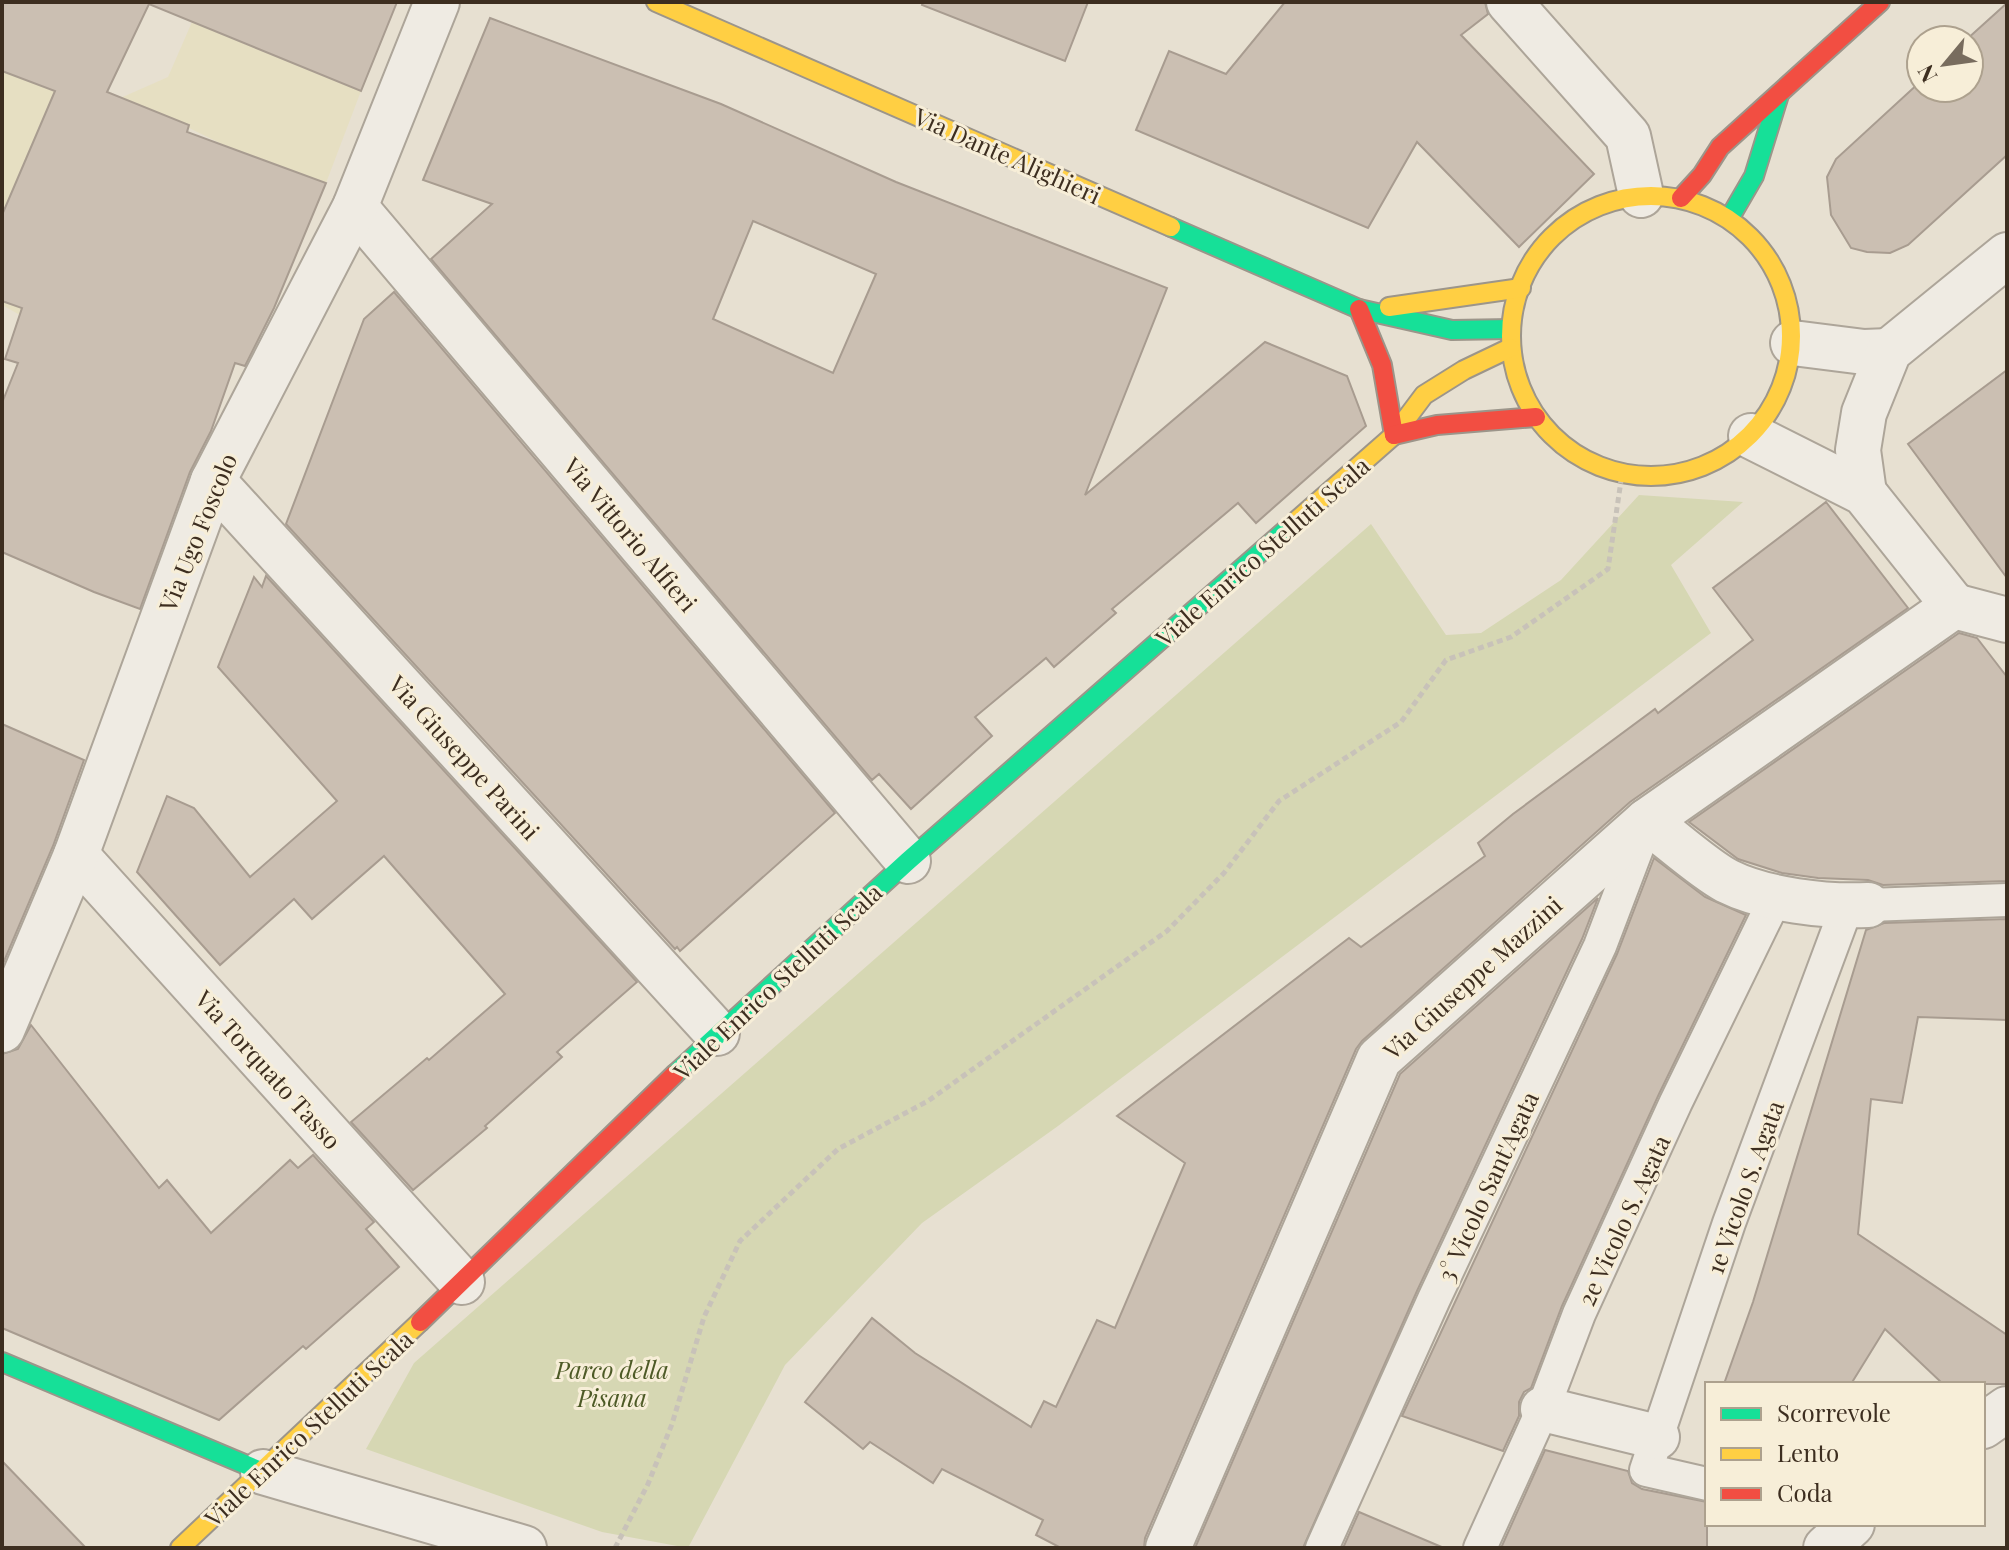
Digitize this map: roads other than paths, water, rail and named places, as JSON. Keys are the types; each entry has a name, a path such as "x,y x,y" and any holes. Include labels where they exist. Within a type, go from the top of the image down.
{"main road":[{"name":"Via Dante Alighieri","path":"656,2 1359,309 1452,330 1511,329"},
{"path":"1661,197 1702,175 1720,147 1880,2"},
{"path":"1729,219 1742,205 1779,93"},
{"path":"1661,197 1702,205 1729,219 1753,240 1772,264 1785,293 1793,343 1776,402 1751,436 1723,458 1691,472 1657,477 1622,474 1588,463 1559,443 1536,417 1522,391 1510,348 1513,306 1535,255 1573,218 1610,201 1661,197"},
{"name":"Via Dante Alighieri","path":"1359,309 1521,288"},
{"path":"1359,309 1382,365 1394,435"},
{"name":"Viale Enrico Stelluti Scala","path":"180,1548 462,1282 717,1033 908,861 1394,435 1424,395 1464,370 1510,348"},
{"name":"Viale Enrico Stelluti Scala","path":"1394,435 1437,425 1536,417"},
{"path":"2,1362 263,1472"}],"street":[{"name":"Via Ugo Foscolo","path":"2,1030 76,855 213,481 355,207 437,2"},
{"path":"1509,2 1628,136 1661,197"},
{"name":"Via Vittorio Alfieri","path":"355,207 908,861"},
{"path":"1864,493 1858,450 1864,413 1889,351 2007,255"},
{"path":"1793,343 1864,352 1889,351"},
{"path":"1751,436 1864,493 1954,606 2007,620"},
{"name":"Via Giuseppe Parini","path":"213,481 717,1033"},
{"name":"Via Giuseppe Mazzini","path":"1168,1548 1379,1059 1647,821 1954,606"},
{"path":"1647,821 1727,881 1776,897 1857,906"},
{"name":"Via Torquato Tasso","path":"76,855 462,1282"},
{"path":"1543,1409 1652,1454"},
{"path":"1985,1425 2007,1409"},
{"path":"263,1472 455,1538 524,1548"}],"lane":[{"name":"3° Vicolo Sant'Agata","path":"1322,1548 1434,1299 1600,946 1647,821"},
{"name":"2e Vicolo S. Agata","path":"1480,1548 1543,1409 1592,1286 1676,1102 1776,897"},
{"path":"1857,906 2007,900"},
{"name":"1e Vicolo S. Agata","path":"1652,1454 1729,1223 1857,906"},
{"path":"1652,1454 1705,1483"}],"park label":[{"name":"Parco della Pisana","path":"612,1383"}]}
